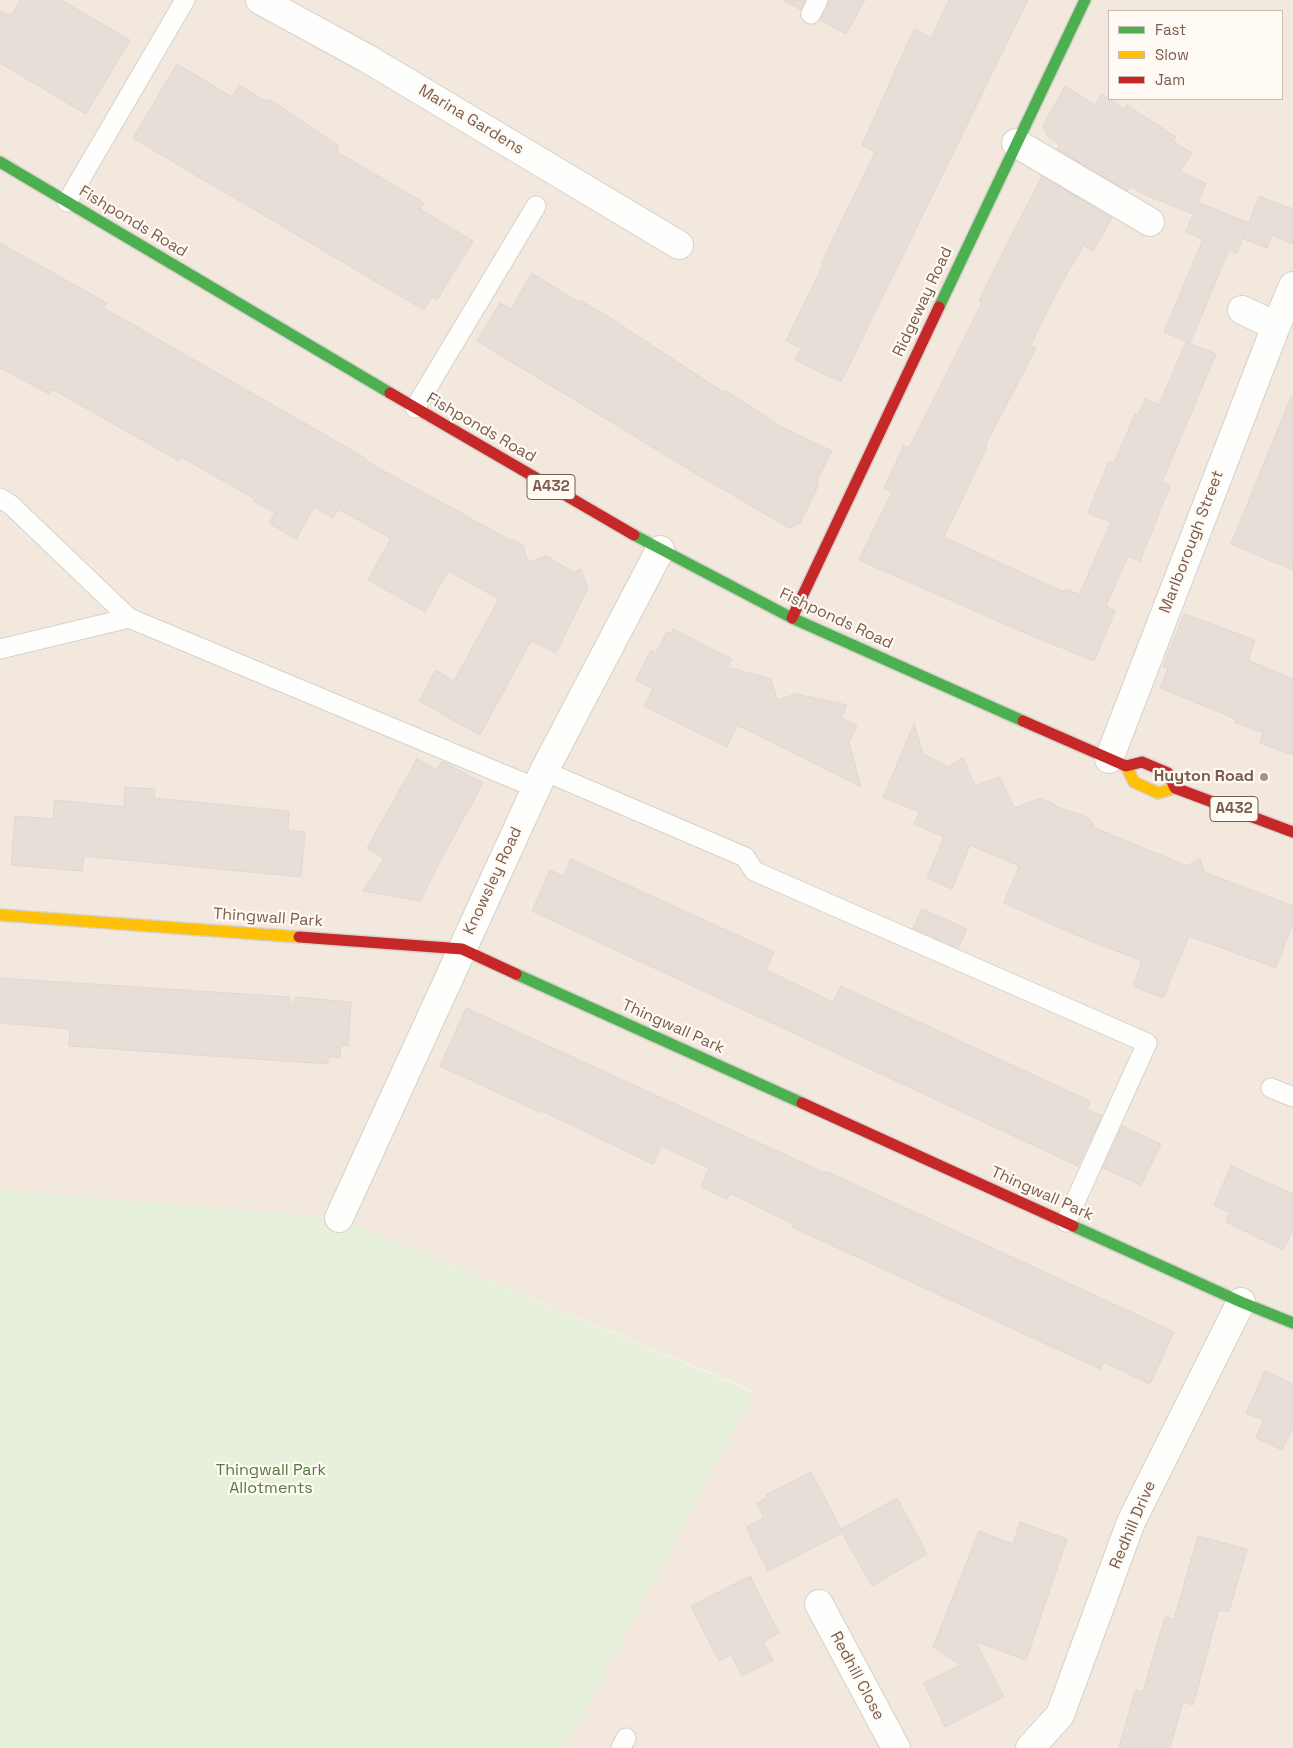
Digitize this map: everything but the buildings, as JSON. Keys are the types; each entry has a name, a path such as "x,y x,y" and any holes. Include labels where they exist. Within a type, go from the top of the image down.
{"street":[{"name":"Marina Gardens","path":"260,0 376,64 679,245"},
{"name":"Ridgeway Road","path":"792,618 1085,0"},
{"path":"1016,143 1150,222"},
{"name":"Fishponds Road","path":"0,162 415,408 660,550 792,618 1117,762 1128,772 1134,782 1158,793 1175,788 1293,832"},
{"name":"Marlborough Street","path":"1117,762 1276,326 1293,286"},
{"path":"1242,310 1276,326"},
{"name":"Knowsley Road","path":"339,1218 540,780 660,550"},
{"name":"Fishponds Road","path":"1117,762 1142,762 1168,773 1175,788"},
{"name":"Thingwall Park","path":"0,915 462,949 1241,1302 1293,1323"},
{"name":"Redhill Drive","path":"1030,1748 1060,1715 1131,1522 1241,1302"},
{"name":"Redhill Close","path":"820,1604 896,1748"}],"lane":[{"path":"67,202 185,0"},
{"path":"415,408 536,206"},
{"path":"0,498 11,505 130,618 540,780 744,857 754,871 1148,1044 1066,1222"},
{"path":"0,650 130,618"},
{"path":"1272,1088 1293,1097"}],"shaded area":[{"path":"0,0 1293,0 1293,1748 565,1748 754,1391 339,1218 0,1190"}],"green space":[{"name":"Thingwall Park Allotments","path":"0,1190 339,1218 754,1392 565,1748 0,1748"}],"traffic: fast":[{"path":"939,307 1085,0"},
{"path":"0,162 390,393"},
{"path":"634,535 792,618 1023,721"},
{"path":"516,974 802,1103"},
{"path":"1073,1226 1241,1302 1293,1323"}],"traffic: slow":[{"path":"1126,766 1134,782 1158,793 1175,788"},
{"path":"0,915 299,937"}],"traffic: jam":[{"path":"792,618 939,307"},
{"path":"390,393 634,535"},
{"path":"1023,721 1126,766 1142,762 1168,773 1175,788 1293,832"},
{"path":"299,937 462,949 516,974"},
{"path":"802,1103 1073,1226"}],"place":[{"name":"Huyton Road","path":"1264,777"}]}
